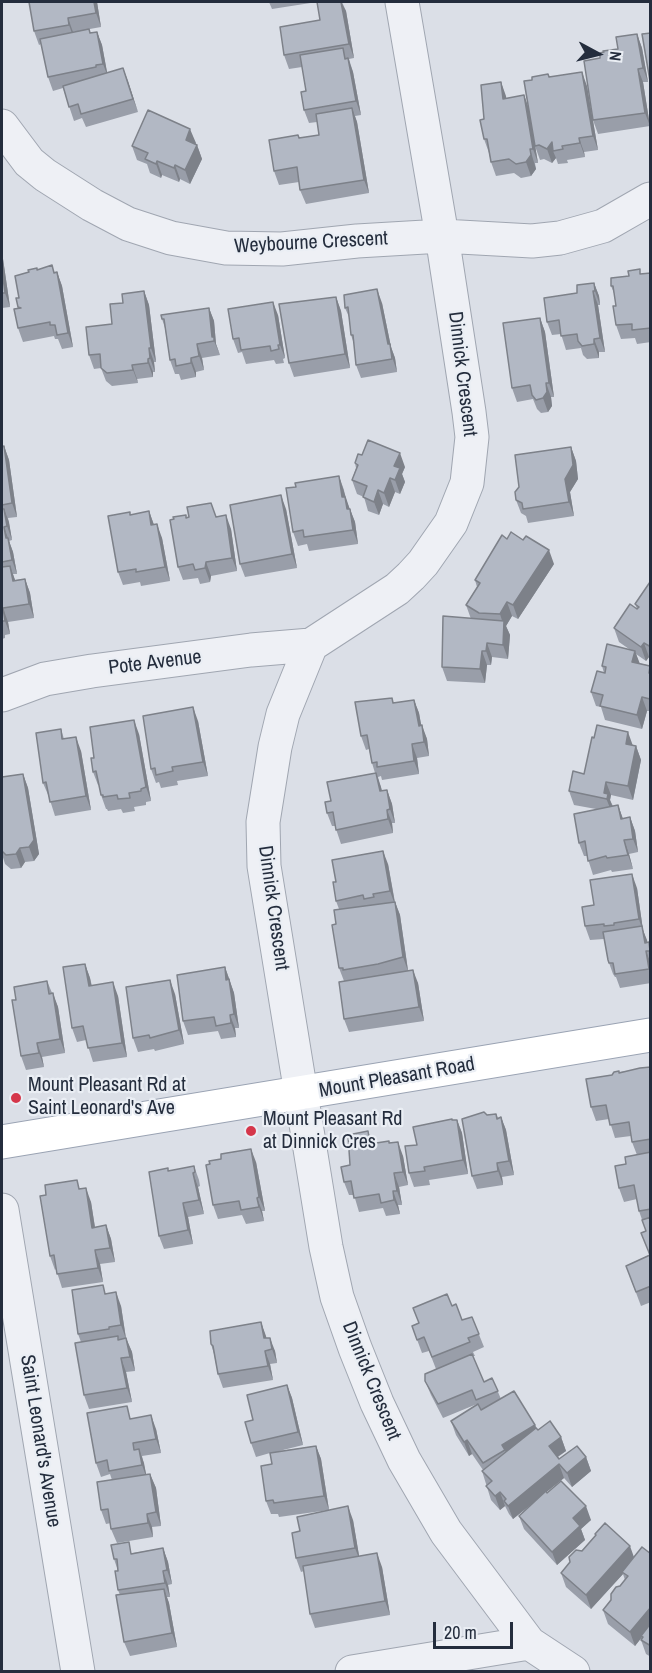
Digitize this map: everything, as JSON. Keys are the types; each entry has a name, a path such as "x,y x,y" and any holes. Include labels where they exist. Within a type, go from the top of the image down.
{"main road":[{"name":"Mount Pleasant Road","path":"2,1142 651,1035"}],"street":[{"name":"Dinnick Crescent","path":"402,2 469,412 472,437 467,483 451,523 411,576 397,589 311,645 283,714 273,756 263,822 264,866 326,1247 337,1297 377,1403 404,1460 446,1532 531,1657 573,1671"},
{"name":"Weybourne Crescent","path":"2,126 15,163 119,219 171,238 198,244 254,250 442,236 532,242 560,238 603,226 651,199"},
{"name":"Pote Avenue","path":"2,695 45,680 92,671 311,645"},
{"name":"Saint Leonard's Avenue","path":"2,1210 78,1671"},
{"path":"352,1671 531,1657"}],"building":[{"path":"29,2 94,2 96,13 68,18 69,25 34,31"},
{"path":"317,2 341,2 349,44 284,55 280,27 320,20"},
{"path":"89,29 90,33 97,32 103,64 48,77 40,39"},
{"path":"651,33 651,87 642,34"},
{"path":"637,34 643,68 638,69 645,113 593,120 584,61 600,58 600,53 603,51 618,49 616,37"},
{"path":"343,48 345,59 348,58 356,101 304,110 301,92 306,91 300,55"},
{"path":"123,68 133,99 81,114 78,104 69,107 63,86"},
{"path":"582,72 593,136 579,138 580,143 562,146 563,149 553,151 552,142 547,149 539,145 535,146 524,81 548,74 549,77"},
{"path":"501,82 503,99 524,95 533,149 530,149 531,155 526,162 516,164 509,159 491,162 487,139 484,139 480,120 484,119 481,85"},
{"path":"352,108 364,180 300,190 297,167 274,171 269,140 298,135 299,138 319,135 316,114"},
{"path":"148,110 190,129 186,140 197,145 185,170 157,161 156,164 145,159 148,153 132,146"},
{"path":"52,265 54,273 57,272 68,333 57,335 55,325 50,325 50,322 18,328 14,309 21,308 18,307 16,298 19,298 15,276 29,272 28,270 37,268 37,270"},
{"path":"640,269 640,274 651,273 651,328 632,330 632,324 616,325 613,306 616,306 611,278 629,276 628,271"},
{"path":"2,270 5,293 2,293"},
{"path":"594,283 595,291 593,291 600,338 594,339 594,344 582,346 577,334 561,336 559,320 547,322 544,298 577,293 577,285"},
{"path":"377,289 392,359 356,365 353,335 351,335 348,307 345,308 344,295"},
{"path":"144,291 151,348 149,348 148,363 132,365 133,370 107,373 101,368 100,354 89,355 86,327 112,324 110,304 123,303 122,294"},
{"path":"336,297 345,354 289,363 279,304"},
{"path":"273,302 279,349 271,351 270,346 241,350 239,338 233,339 228,309"},
{"path":"209,308 214,341 197,344 199,356 191,358 191,363 176,366 175,359 170,360 164,319 161,315"},
{"path":"540,318 549,383 546,383 547,392 543,398 536,400 532,395 530,385 512,388 503,323"},
{"path":"368,440 400,453 394,466 400,468 395,480 390,478 384,493 378,490 374,502 363,497 367,486 352,480 358,465 355,463 358,454 362,455"},
{"path":"4,446 12,503 2,505 2,447"},
{"path":"571,447 573,465 565,479 569,502 523,509 522,503 516,500 515,492 519,487 515,455"},
{"path":"339,476 342,497 345,497 347,509 350,509 353,530 304,537 303,530 293,532 286,488 296,487 295,483"},
{"path":"281,495 292,554 240,564 230,505"},
{"path":"211,503 216,517 226,515 232,558 206,562 205,568 195,570 193,564 178,567 170,520 174,519 173,517 186,515 186,518 189,517 187,507"},
{"path":"2,509 4,509 7,526 4,527 12,560 2,562"},
{"path":"149,511 151,525 157,524 165,567 136,572 136,569 118,572 108,516"},
{"path":"511,532 523,540 526,536 549,550 513,605 507,602 500,614 479,613 466,605 480,583 475,580 502,535 507,539"},
{"path":"10,566 13,581 25,579 29,604 3,608 5,621 2,621 2,567"},
{"path":"650,582 651,647 644,643 641,647 614,628 630,604 637,609 639,607 635,604"},
{"path":"443,616 504,621 503,645 487,643 486,651 482,651 480,669 442,667"},
{"path":"607,644 635,651 632,662 650,666 650,699 642,697 637,715 600,706 603,695 591,692 597,671 605,673 606,667 602,666"},
{"path":"392,698 393,703 414,700 419,726 422,725 424,742 412,744 414,761 377,767 377,762 372,763 367,735 361,736 355,702"},
{"path":"193,707 203,762 172,767 173,771 156,775 155,768 151,769 143,716"},
{"path":"134,720 146,787 141,791 129,793 130,798 118,799 117,795 103,797 96,771 93,772 91,758 94,758 90,727"},
{"path":"597,725 628,732 626,744 636,746 628,786 606,782 604,793 608,794 607,799 569,791 573,771 584,774"},
{"path":"61,729 62,739 76,737 86,796 50,802 46,782 43,783 36,733"},
{"path":"376,773 380,791 387,790 390,809 387,810 388,819 336,830 333,812 327,813 325,802 331,801 327,782"},
{"path":"23,774 34,840 29,847 20,848 16,854 6,855 2,851 2,777"},
{"path":"618,805 621,819 630,817 633,839 624,840 628,855 607,858 606,856 588,861 585,841 579,843 574,814"},
{"path":"383,851 390,891 373,894 374,897 364,899 363,895 336,901 333,882 336,882 332,860"},
{"path":"632,874 639,919 614,923 614,925 585,926 582,907 594,905 590,880"},
{"path":"395,902 403,957 378,964 343,970 339,968 332,925 336,924 334,910"},
{"path":"642,926 645,943 649,942 650,951 646,951 649,969 615,974 613,963 609,963 608,960 603,932"},
{"path":"85,964 89,986 113,982 122,1043 88,1048 83,1026 72,1028 63,967"},
{"path":"225,967 234,1014 230,1015 231,1023 216,1026 214,1017 183,1021 177,975"},
{"path":"413,970 419,1007 344,1019 339,982"},
{"path":"170,980 179,1030 150,1038 149,1035 133,1038 126,987"},
{"path":"47,981 49,994 53,993 60,1039 37,1043 39,1053 21,1056 12,1000 16,1000 14,987"},
{"path":"651,1067 651,1139 632,1142 629,1122 610,1125 606,1105 591,1107 586,1079 612,1075 619,1071 619,1073"},
{"path":"484,1112 487,1115 496,1114 497,1119 501,1117 509,1161 497,1163 498,1171 472,1176 462,1119"},
{"path":"457,1120 463,1160 424,1167 425,1171 409,1173 405,1146 417,1145 413,1127"},
{"path":"368,1131 370,1144 398,1142 403,1172 394,1173 397,1191 393,1191 394,1200 381,1203 379,1194 354,1198 351,1181 344,1182 341,1167 350,1165 348,1135"},
{"path":"251,1149 259,1207 241,1210 239,1201 213,1205 206,1165 210,1164 209,1161 221,1159 221,1154"},
{"path":"651,1152 651,1209 639,1211 634,1185 619,1188 615,1166 626,1164 625,1157"},
{"path":"194,1166 195,1172 193,1173 199,1200 183,1203 188,1230 159,1236 149,1172"},
{"path":"77,1180 79,1189 86,1188 92,1228 106,1225 110,1248 95,1250 98,1268 57,1274 54,1255 50,1256 40,1196 46,1195 45,1185"},
{"path":"651,1217 651,1286 636,1292 626,1266 650,1255 641,1233 646,1231 642,1220"},
{"path":"103,1285 105,1294 116,1292 121,1325 78,1334 72,1290"},
{"path":"447,1294 452,1306 456,1304 462,1320 472,1317 479,1334 468,1338 470,1342 432,1357 424,1337 417,1340 412,1326 419,1323 413,1308"},
{"path":"261,1322 264,1338 270,1338 272,1349 265,1351 268,1366 218,1374 210,1331"},
{"path":"118,1336 118,1340 126,1338 130,1357 121,1358 127,1388 84,1395 75,1343"},
{"path":"472,1354 484,1382 492,1378 498,1391 476,1400 472,1390 438,1404 425,1381 425,1374"},
{"path":"287,1385 298,1432 251,1443 245,1422 253,1420 247,1395"},
{"path":"514,1391 535,1425 502,1445 505,1450 483,1463 467,1440 464,1442 451,1421 478,1404 481,1410"},
{"path":"127,1406 130,1419 151,1415 156,1439 133,1443 134,1450 139,1449 142,1465 109,1471 107,1460 96,1463 87,1413"},
{"path":"550,1421 561,1437 549,1446 559,1459 577,1446 586,1457 567,1473 559,1464 508,1506 500,1492 495,1496 486,1486 492,1481 482,1471 536,1428 538,1430"},
{"path":"316,1446 324,1496 274,1503 273,1500 266,1501 261,1466 272,1464 270,1453"},
{"path":"150,1474 156,1512 147,1514 148,1523 111,1529 108,1509 101,1510 97,1482"},
{"path":"561,1481 586,1506 573,1518 580,1526 552,1552 519,1516 546,1491 547,1493"},
{"path":"348,1506 355,1548 296,1558 292,1533 300,1531 297,1517"},
{"path":"605,1523 630,1546 586,1595 561,1573 570,1562 569,1557 576,1550 582,1551"},
{"path":"129,1542 131,1554 163,1548 167,1570 163,1571 165,1583 118,1590 115,1571 118,1571 117,1559 114,1559 111,1545"},
{"path":"642,1547 651,1554 651,1607 630,1632 603,1610 611,1600 611,1594 616,1587 620,1586 628,1576 622,1572"},
{"path":"377,1553 385,1601 310,1614 303,1566"},
{"path":"164,1589 172,1633 124,1642 116,1595"},
{"path":"651,1623 651,1646 641,1640 643,1637 641,1636"}],"place":[{"name":"Mount Pleasant Rd at Saint Leonard's Ave","path":"16,1098"},
{"name":"Mount Pleasant Rd at Dinnick Cres","path":"251,1131"}]}
